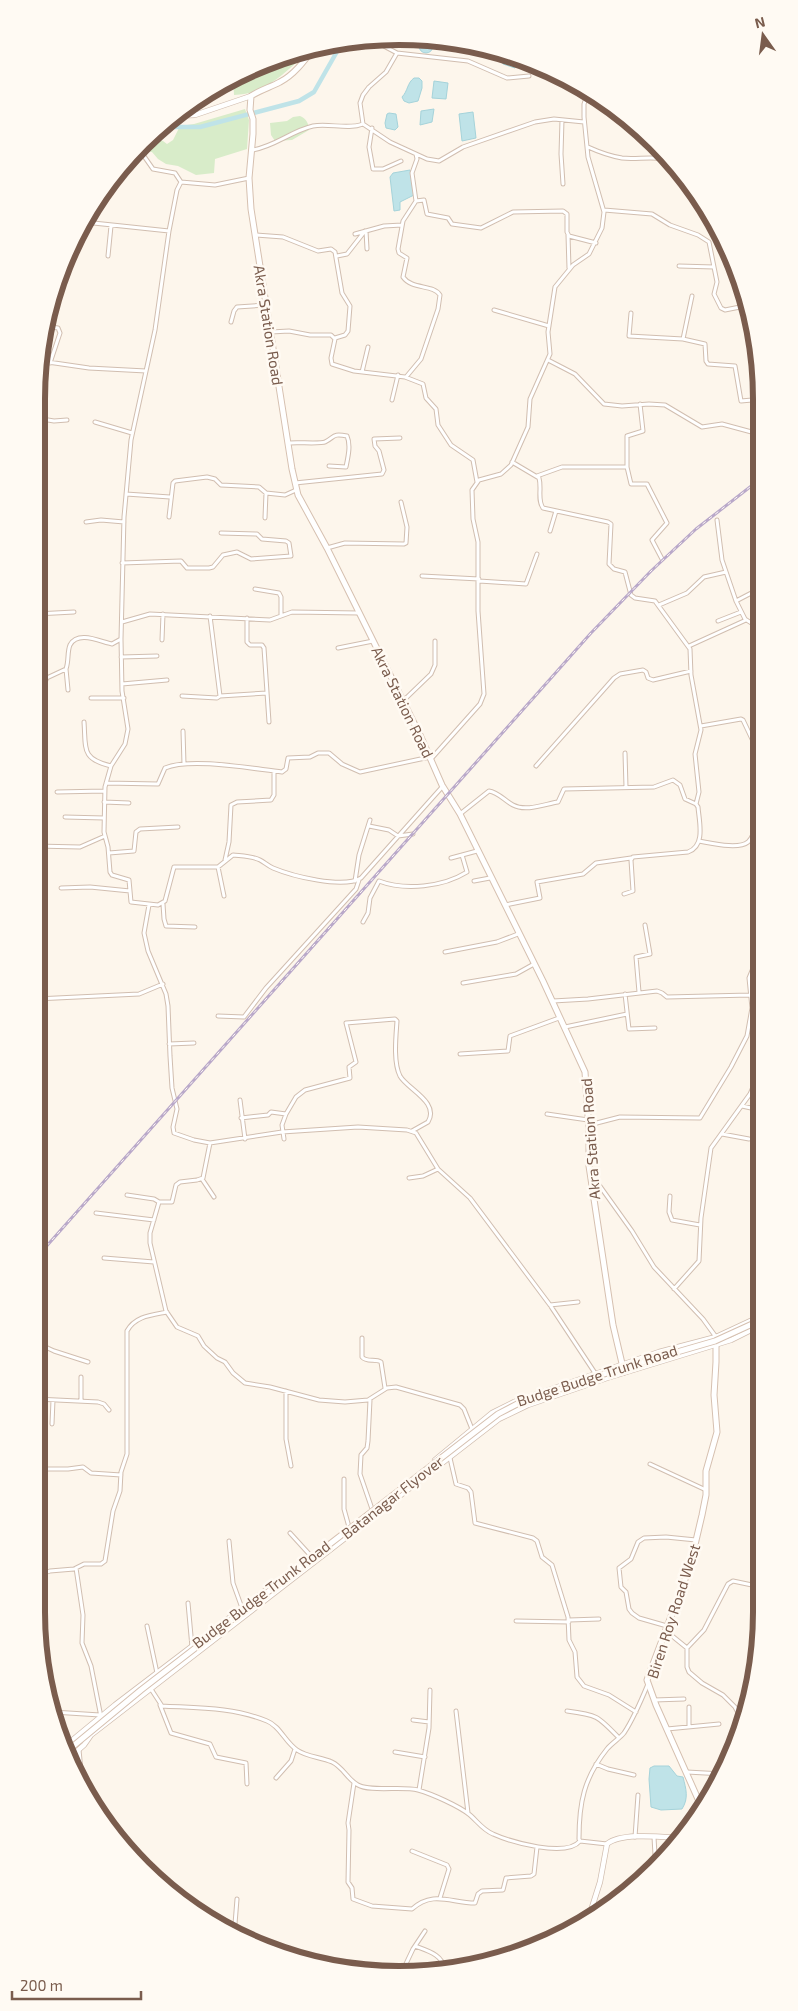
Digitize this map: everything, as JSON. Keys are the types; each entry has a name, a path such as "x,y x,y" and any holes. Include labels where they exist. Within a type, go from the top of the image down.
{"main road":[{"path":"251,96 281,82 291,75 306,57"},
{"name":"Akra Station Road","path":"251,96 250,110 253,119 249,178 255,235 296,490 327,548 443,786 460,814 585,1072 589,1122 590,1173 613,1325 624,1372"},
{"name":"Batanagar Flyover","path":"72,1747 142,1690 498,1414 519,1404 622,1368 715,1341 753,1322"},
{"name":"Biren Roy Road West","path":"699,1800 654,1700 648,1684 648,1676 690,1566 696,1540 706,1490 708,1460 717,1432 714,1395 716,1337"}],"street":[{"path":"383,46 397,53 468,61 507,78 529,76"},
{"path":"363,124 360,103 363,95 386,72 397,53"},
{"path":"187,115 195,115 251,96"},
{"path":"476,482 506,472 512,462 528,427 530,399 548,360 550,348 549,326 555,287 569,269 586,257 596,243 602,228 604,210 588,157 583,111 586,99"},
{"path":"251,150 265,147 300,130 312,127 363,124 372,128 390,142 428,159 439,161 463,147 546,120 584,122"},
{"path":"562,120 561,154 563,184"},
{"path":"372,128 369,151 373,168 384,169 401,161"},
{"path":"588,147 612,156 624,158 657,158"},
{"path":"406,377 421,359 438,309 440,296 436,291 411,284 403,277 407,258 398,249 402,224 416,201 412,173 416,154"},
{"path":"143,155 152,169 175,173 182,182 215,185 249,178"},
{"path":"163,903 158,906 131,902 128,879 111,874 105,836 104,791 111,766 128,736 121,657 122,563 132,433 155,330 169,231 177,190 182,182"},
{"path":"416,201 425,201 427,214 448,218 452,224 478,228 486,226 513,212 563,211 567,214 570,242 568,246 569,269"},
{"path":"604,210 652,214 670,225 698,235 709,242 717,282 714,294 721,308 725,310 741,307"},
{"path":"91,223 169,231"},
{"path":"355,234 384,226 402,224"},
{"path":"108,256 111,226"},
{"path":"336,255 337,257 347,254 366,230"},
{"path":"366,230 367,249"},
{"path":"568,234 596,243"},
{"path":"255,235 283,237 318,251 334,250 342,293 350,306 346,334 335,338 323,334 310,335 289,331 270,332"},
{"path":"679,266 714,267"},
{"path":"683,339 692,296"},
{"path":"231,322 237,307 266,305"},
{"path":"494,310 549,326"},
{"path":"631,313 629,336 683,339 705,344 706,361 708,364 735,366 741,401 753,401"},
{"path":"53,327 58,328 60,333 50,363 90,368 146,371"},
{"path":"106,783 156,785 160,783 165,768 177,764 253,767 285,771 288,758 310,757 318,753 329,753 342,764 360,772 431,758 474,712 484,698 478,611 478,542 472,502 472,490 476,482 474,462 451,445 438,425 436,408 426,398 424,386 406,377 346,370 331,362 335,338"},
{"path":"362,372 368,347"},
{"path":"548,360 575,374 604,404 665,406 702,427 722,424 753,432"},
{"path":"392,400 398,375"},
{"path":"640,404 643,431 627,436 627,467 631,484 648,484 666,523 652,540 662,558"},
{"path":"45,420 67,420"},
{"path":"95,422 132,433"},
{"path":"288,443 299,441 324,442 335,435 347,436 349,441 346,466 329,466"},
{"path":"294,483 382,474 384,470 374,439 400,438"},
{"path":"504,905 540,898 537,882 583,874 596,863 688,852 695,848 699,841 696,804 699,792 696,754 700,726 689,646 659,605 650,599 635,598 631,595 625,572 614,569 608,564 611,524 541,506 542,487 537,476 512,462"},
{"path":"537,476 562,467 627,467"},
{"path":"168,517 170,497 173,482 175,481 206,477 215,479 221,485 259,487 266,493 285,495 296,490"},
{"path":"266,493 266,518"},
{"path":"126,494 170,497"},
{"path":"327,548 345,543 406,543 407,527 401,502"},
{"path":"550,531 556,511"},
{"path":"86,522 101,520 124,522"},
{"path":"717,520 726,572 736,601 746,620 753,624"},
{"path":"122,563 182,562 188,568 213,568 223,555 238,552 250,559 291,556 289,543 286,541 262,539 257,534 221,533"},
{"path":"422,576 526,584 537,554"},
{"path":"659,605 687,593 704,577 726,572"},
{"path":"255,589 279,593 282,615"},
{"path":"736,601 753,592"},
{"path":"45,614 74,612"},
{"path":"122,622 150,614 274,620 292,612 359,613"},
{"path":"718,621 741,612"},
{"path":"162,640 163,614"},
{"path":"210,616 220,696"},
{"path":"247,618 247,642 262,645 264,648 270,722"},
{"path":"689,646 746,620"},
{"path":"68,690 66,669 70,645 76,640 91,638 112,644 121,639"},
{"path":"403,702 431,674 435,665 435,640"},
{"path":"338,648 373,641"},
{"path":"121,657 158,656"},
{"path":"46,680 66,669"},
{"path":"536,766 607,685 620,674 643,670 648,678 653,680 691,670"},
{"path":"122,684 167,680"},
{"path":"182,696 217,698 220,696 267,693"},
{"path":"91,698 124,698"},
{"path":"700,726 741,719 753,740"},
{"path":"84,722 87,752 94,761 111,766"},
{"path":"183,731 184,764"},
{"path":"625,752 626,787"},
{"path":"225,861 229,842 231,805 237,802 272,800 274,795 274,771"},
{"path":"460,814 491,790 514,806 533,807 558,802 564,789 654,786 674,780 680,785 685,799 696,804"},
{"path":"195,926 166,926 163,903 174,867 218,868 233,855 257,859 275,869 315,880 357,880 443,786"},
{"path":"57,792 104,791"},
{"path":"104,802 129,802"},
{"path":"65,817 104,818"},
{"path":"218,1016 244,1016 266,988 356,889 360,855 370,820"},
{"path":"368,826 388,830 398,836 413,834"},
{"path":"109,853 134,851 136,832 140,829 178,827"},
{"path":"699,841 740,845 751,839 753,835"},
{"path":"45,846 80,847 105,836"},
{"path":"451,858 477,851"},
{"path":"363,922 368,913 370,898 379,881 390,885 409,886 444,881 467,872 462,855"},
{"path":"624,894 633,891 631,858"},
{"path":"218,868 224,896"},
{"path":"474,881 490,878"},
{"path":"61,888 90,887 130,890"},
{"path":"149,905 144,933 148,951 163,984 168,1006 172,1088 177,1109 173,1131 180,1136 210,1143 282,1132 368,1127 412,1131 419,1136 438,1169 470,1198 550,1305 595,1373"},
{"path":"639,992 636,957 650,954 645,925"},
{"path":"445,952 497,942 518,934"},
{"path":"463,983 516,974 534,964"},
{"path":"548,1114 589,1122 620,1117 700,1118 706,1111 742,1048 750,1027 752,1002 749,978 753,968"},
{"path":"45,999 139,994 163,984"},
{"path":"552,1002 588,1000 639,992 660,992 667,997 750,994"},
{"path":"625,994 628,1029 655,1028"},
{"path":"564,1027 627,1014"},
{"path":"460,1054 508,1051 510,1036 560,1017"},
{"path":"284,1139 282,1125 296,1097 305,1090 350,1078 350,1067 356,1062 346,1023 395,1019 397,1022 396,1048 400,1075 426,1100 430,1114 428,1122 412,1131"},
{"path":"169,1044 194,1043"},
{"path":"674,1289 698,1261 700,1225 710,1152 742,1106 753,1085"},
{"path":"240,1100 245,1138"},
{"path":"742,1106 753,1108"},
{"path":"241,1118 268,1115 271,1112 286,1114"},
{"path":"722,1134 749,1139"},
{"path":"210,1143 202,1180 214,1197"},
{"path":"409,1178 423,1176 438,1169"},
{"path":"590,1173 632,1231 654,1267 703,1318 716,1337"},
{"path":"127,1194 170,1203 174,1200 176,1186 180,1182 202,1180"},
{"path":"670,1196 669,1212 672,1220 700,1225"},
{"path":"159,1202 150,1239 167,1312 180,1330 198,1336 204,1346 225,1362 233,1373 245,1383 319,1400 345,1402 370,1399 385,1389 396,1387 456,1403 464,1409 472,1430"},
{"path":"96,1213 154,1220"},
{"path":"104,1258 154,1262"},
{"path":"550,1305 578,1302"},
{"path":"45,1573 76,1568 80,1565 102,1564 105,1561 113,1511 120,1491 121,1476 128,1454 127,1331 138,1319 167,1312"},
{"name":"Budge Budge Trunk Road","path":"70,1742 100,1716 372,1509 492,1413 508,1404 595,1373 716,1337 753,1321"},
{"name":"Budge Budge Trunk Road","path":"75,1753 91,1735 509,1413 624,1372 716,1345 753,1329"},
{"path":"362,1338 362,1357 367,1360 378,1360 381,1362 385,1389"},
{"path":"45,1346 88,1362"},
{"path":"601,1371 604,1379"},
{"path":"81,1377 81,1401"},
{"path":"286,1391 286,1439 291,1466"},
{"path":"370,1399 368,1441 367,1448 361,1455 360,1474 372,1509"},
{"path":"45,1400 101,1403 109,1410"},
{"path":"52,1424 53,1400"},
{"path":"450,1458 456,1484 468,1488 471,1492 473,1520 476,1525 533,1538 537,1541 542,1557 552,1565 569,1621 569,1640 576,1652 576,1673 581,1683 609,1695 636,1712"},
{"path":"650,1464 706,1490"},
{"path":"45,1470 83,1467 90,1473 121,1476"},
{"path":"344,1479 344,1509 348,1527"},
{"path":"290,1533 311,1556"},
{"path":"696,1540 666,1537 644,1538 638,1542 631,1559 619,1568 621,1587 626,1592 629,1609 639,1618 667,1629 687,1648 689,1672 698,1680 723,1694 738,1713"},
{"path":"229,1541 232,1583 242,1609"},
{"path":"76,1568 83,1615 82,1644 91,1666 100,1716 106,1724"},
{"path":"687,1648 704,1630 728,1584 733,1581 753,1585"},
{"path":"188,1603 192,1647"},
{"path":"516,1621 599,1619"},
{"path":"147,1626 157,1673"},
{"path":"160,1705 237,1711 268,1721 278,1729 295,1749 336,1764 354,1782 362,1787 419,1790 468,1813 493,1834 537,1847 551,1849 570,1847 577,1845 580,1841 583,1794 588,1776 610,1746 619,1738 636,1712 648,1684"},
{"path":"151,1689 172,1734 210,1744 216,1757 246,1763 247,1784"},
{"path":"419,1790 430,1722 430,1690"},
{"path":"654,1700 684,1698"},
{"path":"689,1707 689,1727"},
{"path":"456,1711 468,1813"},
{"path":"567,1711 600,1718 619,1738"},
{"path":"60,1713 100,1716"},
{"path":"413,1720 430,1722"},
{"path":"667,1730 720,1724"},
{"path":"276,1778 289,1763 295,1749"},
{"path":"79,1750 81,1766"},
{"path":"395,1752 425,1757"},
{"path":"596,1764 634,1775"},
{"path":"687,1772 714,1773"},
{"path":"354,1782 348,1823 348,1882 352,1888 353,1899 372,1906 409,1909 414,1908 421,1902 440,1898 475,1903 482,1891 503,1890 506,1878 533,1876 537,1847"},
{"path":"635,1837 638,1795"},
{"path":"580,1841 607,1844 610,1841 635,1837 671,1838"},
{"path":"654,1837 654,1856"},
{"path":"591,1909 600,1882 607,1844"},
{"path":"412,1851 447,1864 449,1869 440,1898"},
{"path":"236,1926 237,1899"},
{"path":"405,1966 425,1931"},
{"path":"415,1946 441,1959 443,1963"}],"green space":[{"path":"298,60 284,74 261,89 234,95 233,86 264,72"},
{"path":"245,109 249,120 247,149 215,159 214,173 196,175 178,166 166,164 152,152 147,151 159,140 167,144 173,140 180,126 194,124"},
{"path":"300,116 307,122 309,130 292,140 275,141 271,135 270,123 287,121 293,117"}],"water":[{"path":"419,46 433,47 433,49 429,53 423,53"},
{"path":"500,60 516,65 515,68 503,64"},
{"path":"414,78 419,78 422,81 422,88 418,101 409,103 404,101 402,97"},
{"path":"434,81 448,83 446,99 432,98"},
{"path":"434,109 432,122 420,125 421,111"},
{"path":"473,112 476,138 462,141 459,114"},
{"path":"389,113 396,114 398,127 395,130 386,128 385,123"},
{"path":"410,170 414,195 400,202 400,210 394,211 390,177 393,173"},
{"path":"654,1766 669,1766 677,1776 683,1777 686,1797 682,1809 661,1810 651,1807 649,1779 650,1768"}],"waterway":[{"path":"173,127 200,127 299,101 314,92 337,51"}],"railway":[{"path":"45,1248 591,633 651,571 696,529 753,485"}]}
